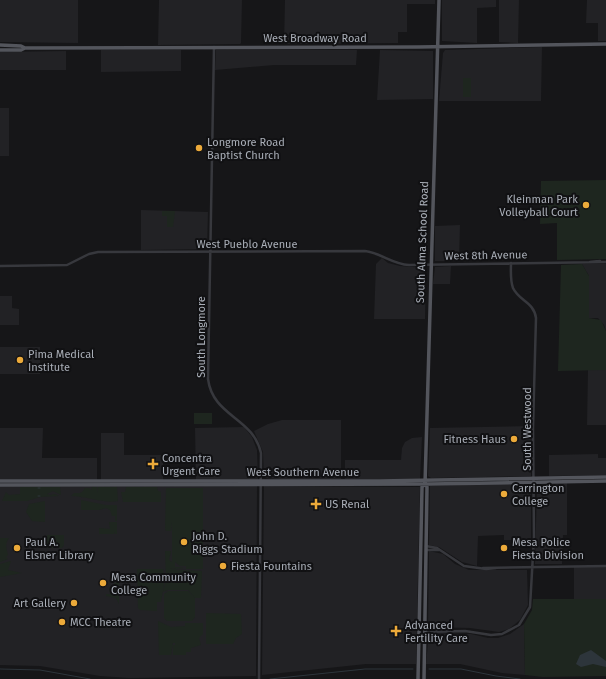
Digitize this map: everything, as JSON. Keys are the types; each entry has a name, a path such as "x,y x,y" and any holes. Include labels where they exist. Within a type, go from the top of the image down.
{"main road":[{"name":"South Alma School Road","path":"424,679 427,487 425,482 430,264 439,0"},
{"name":"West Broadway Road","path":"0,50 21,50 25,48 606,44"},
{"name":"West Broadway Road","path":"0,46 21,46 25,48"},
{"path":"535,480 558,478 575,479"},
{"path":"480,481 501,479 605,479"},
{"name":"West Southern Avenue","path":"0,485 480,481 512,483 535,480"},
{"name":"West Southern Avenue","path":"0,482 229,481 261,483"},
{"path":"209,484 212,482 229,481"},
{"name":"West Southern Avenue","path":"425,482 459,484 480,481"},
{"path":"24,485 40,482"},
{"name":"South Alma School Road","path":"418,679 422,487 425,482"}],"street":[{"name":"South Longmore","path":"214,47 209,252 209,386 219,405 244,424 255,438 261,456 259,679"},
{"name":"West Pueblo Avenue","path":"0,266 67,265 93,253 109,252 365,251 384,257"},
{"name":"West 8th Avenue","path":"384,257 401,264 606,262"},
{"name":"South Westwood","path":"425,630 437,629 439,631 470,631 494,636 502,634 519,625 527,614 531,604 535,480 533,428 536,318 533,307 514,289 511,281 511,263"},
{"path":"426,548 439,550 460,564 472,568 606,566"}],"shaded area":[{"path":"0,0 78,0 78,43 0,42"},
{"path":"159,0 242,0 241,43 158,45"},
{"path":"285,0 435,0 435,4 407,4 407,32 398,32 398,43 284,44"},
{"path":"442,0 496,0 496,7 477,8 477,43 442,41"},
{"path":"499,0 519,0 518,43 499,42"},
{"path":"587,0 606,0 606,41 598,41 598,23 586,23"},
{"path":"542,47 541,101 439,101 443,53 445,50"},
{"path":"101,50 181,50 181,71 101,72"},
{"path":"216,50 357,50 356,65 274,65 215,70"},
{"path":"380,50 433,51 433,99 377,100"},
{"path":"66,51 66,70 0,70 0,52"},
{"path":"463,78 471,78 471,97 463,97"},
{"path":"0,108 9,108 9,156 0,156"},
{"path":"606,180 606,259 557,260 557,223 540,224 541,181"},
{"path":"141,210 208,212 207,249 141,250"},
{"path":"162,211 175,211 173,227 167,227 167,216 162,216"},
{"path":"460,225 459,261 435,261 435,226"},
{"path":"382,258 388,263 400,266 426,268 425,319 374,319 376,264"},
{"path":"582,264 606,264 606,331 604,325 598,318 589,318 589,276"},
{"path":"582,264 589,276 589,318 601,320 606,331 606,370 558,371 561,265"},
{"path":"451,266 450,284 433,284 435,267"},
{"path":"0,296 12,296 12,308 19,309 19,325 0,325"},
{"name":"Pima Medical Institute","path":"0,347 40,347 40,374 0,374"},
{"path":"588,370 606,370 606,425 587,425"},
{"path":"194,413 212,413 212,424 194,424"},
{"path":"282,420 341,420 341,479 292,480 264,478 263,452 254,431 268,424"},
{"path":"532,426 531,476 431,478 428,476 430,428"},
{"path":"244,427 252,437 257,450 258,480 196,480 195,428"},
{"path":"0,428 43,428 42,458 97,458 97,480 0,480"},
{"path":"101,433 124,433 124,455 163,455 163,480 101,480"},
{"path":"422,437 420,479 345,479 345,460 401,460 402,448 405,442 412,438"},
{"path":"598,454 598,458 606,458 606,475 549,476 549,455"},
{"path":"567,483 567,535 563,535 562,564 535,564 537,485"},
{"path":"501,484 531,485 531,540 504,540 504,535 478,536 477,566 462,562 439,547 429,545 430,486"},
{"name":"Mesa Community College","path":"0,486 257,486 256,676 130,678 100,676 40,666 0,665"},
{"path":"264,486 420,487 416,664 366,664 262,675"},
{"path":"20,487 60,487 61,495 53,491 47,494 55,494 59,496 40,497 27,501 2,501 6,492 9,495 20,494"},
{"path":"92,487 97,487 98,493 98,487 117,487 118,501 113,502 71,496 74,493 82,492 85,488 89,488 91,490"},
{"path":"126,487 157,487 158,491 161,492 161,502 123,502 121,492 125,492"},
{"path":"166,488 203,488 203,569 186,569 186,566 180,566 175,562 175,567 183,568 170,569 202,571 201,598 195,598 188,590 168,590 163,592 166,580 165,551 171,551 169,560 172,562 172,522 171,531 166,531 165,529"},
{"path":"81,500 106,505 117,505 117,521 115,521 115,516 112,516 110,510 106,508 99,510 81,510"},
{"path":"45,501 45,522 32,521 26,512 29,504"},
{"path":"109,522 117,522 117,534 115,534 115,532 114,534 99,534 99,528 110,529"},
{"path":"47,535 64,535 64,545 62,548 47,548"},
{"path":"0,538 9,538 6,546 8,555 6,557 8,559 0,562"},
{"path":"429,551 443,554 455,564 469,570 527,570 528,605 520,620 509,629 499,632 470,628 428,627"},
{"path":"11,561 8,570 22,573 0,577 0,564"},
{"path":"606,566 606,599 574,599 574,567"},
{"path":"137,569 163,569 165,579 161,602 157,602 157,611 140,610 138,608"},
{"path":"119,582 119,604 116,598 106,596 106,594 110,594 109,587 114,587 114,583"},
{"path":"168,591 188,591 195,598 195,617 192,621 167,621 164,618 164,594"},
{"path":"533,599 606,599 606,676 543,677 525,675 524,624 532,610"},
{"path":"206,613 241,614 242,634 236,638 233,644 206,644"},
{"path":"158,621 171,627 185,626 185,623 203,623 203,634 199,638 201,645 191,648 191,652 186,652 186,655 173,655 173,645 175,645 175,643 173,643 171,655 159,655"},
{"path":"524,624 525,675 502,673 460,664 426,664 429,633 471,634 488,638 498,638 510,634"},
{"path":"591,650 606,661 606,667 593,664 581,667 576,664 580,655"}],"waterway":[{"path":"0,669 40,670 90,679"},
{"path":"270,679 365,669 413,669"},
{"path":"429,669 461,669 520,679"}],"place":[{"name":"Longmore Road Baptist Church","path":"199,148"},
{"name":"Kleinman Park Volleyball Court","path":"586,205"},
{"name":"Pima Medical Institute","path":"20,360"},
{"name":"Fitness Haus","path":"514,439"},
{"name":"Concentra Urgent Care","path":"153,464"},
{"name":"Carrington College","path":"504,494"},
{"name":"US Renal","path":"316,504"},
{"name":"John D. Riggs Stadium","path":"184,542"},
{"name":"Paul A. Elsner Library","path":"17,548"},
{"name":"Mesa Police Fiesta Division","path":"504,548"},
{"name":"Fiesta Fountains","path":"223,566"},
{"name":"Mesa Community College","path":"103,583"},
{"name":"Art Gallery","path":"74,603"},
{"name":"MCC Theatre","path":"62,622"},
{"name":"Advanced Fertility Care","path":"396,631"}]}
